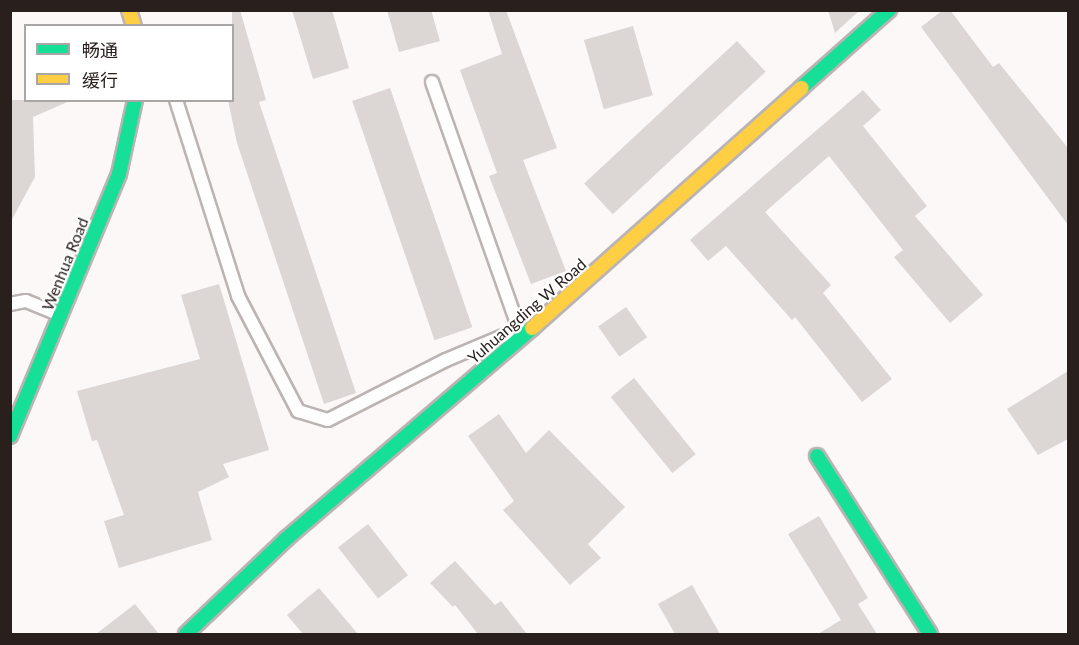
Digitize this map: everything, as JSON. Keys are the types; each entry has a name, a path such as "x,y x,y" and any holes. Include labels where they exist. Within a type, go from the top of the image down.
{"street":[{"name":"Yuhuangding W Road","path":"186,634 286,539 568,297 889,10"},
{"name":"Wenhua Road","path":"10,436 119,174 135,102"},
{"path":"817,456 930,634"}],"lane":[{"path":"432,82 519,329"},
{"path":"177,102 238,297 298,411 328,420 446,360 519,329 568,297"},
{"path":"10,304 26,301 62,315"}],"building":[{"path":"232,10 240,10 266,100 259,102 356,393 324,404 237,143 228,102 234,102 234,24 232,24"},
{"path":"292,10 332,10 349,68 313,79"},
{"path":"387,10 431,10 440,41 399,52"},
{"path":"488,10 506,10 557,148 523,160 566,271 531,284 489,176 497,173 460,70 502,54"},
{"path":"828,10 860,10 835,33"},
{"path":"943,10 950,10 993,67 999,63 1068,148 1068,225 921,27"},
{"path":"633,26 653,95 604,109 584,40"},
{"path":"737,41 766,72 613,214 584,184"},
{"path":"390,88 472,327 435,340 352,101"},
{"path":"863,90 881,110 863,126 927,206 915,216 983,295 950,323 894,257 903,250 829,156 765,212 831,285 823,293 892,379 862,402 795,317 792,320 726,246 708,261 690,240"},
{"path":"10,100 67,102 33,117 35,177 10,223"},
{"path":"219,284 269,450 223,464 229,477 198,492 212,540 119,568 104,521 124,515 97,440 92,441 77,391 200,359 181,295"},
{"path":"626,307 647,337 619,357 598,327"},
{"path":"1068,371 1068,439 1038,455 1007,409"},
{"path":"634,378 696,454 672,473 611,397"},
{"path":"499,414 526,453 549,430 625,507 588,544 601,558 570,585 503,510 514,501 468,436"},
{"path":"819,516 868,598 858,604 877,634 818,634 841,620 788,534"},
{"path":"368,524 408,575 378,599 338,547"},
{"path":"455,561 495,605 501,601 527,634 478,634 455,605 453,607 430,583"},
{"path":"692,585 720,634 675,634 658,604"},
{"path":"319,588 358,634 303,634 287,615"},
{"path":"135,604 159,634 96,634"}],"traffic: fast":[{"path":"801,88 889,10"},
{"path":"10,436 119,174 135,102"},
{"path":"186,634 286,539 532,328"},
{"path":"817,456 930,634"}],"traffic: slow":[{"path":"129,10 133,24"},
{"path":"532,328 801,88"}]}
